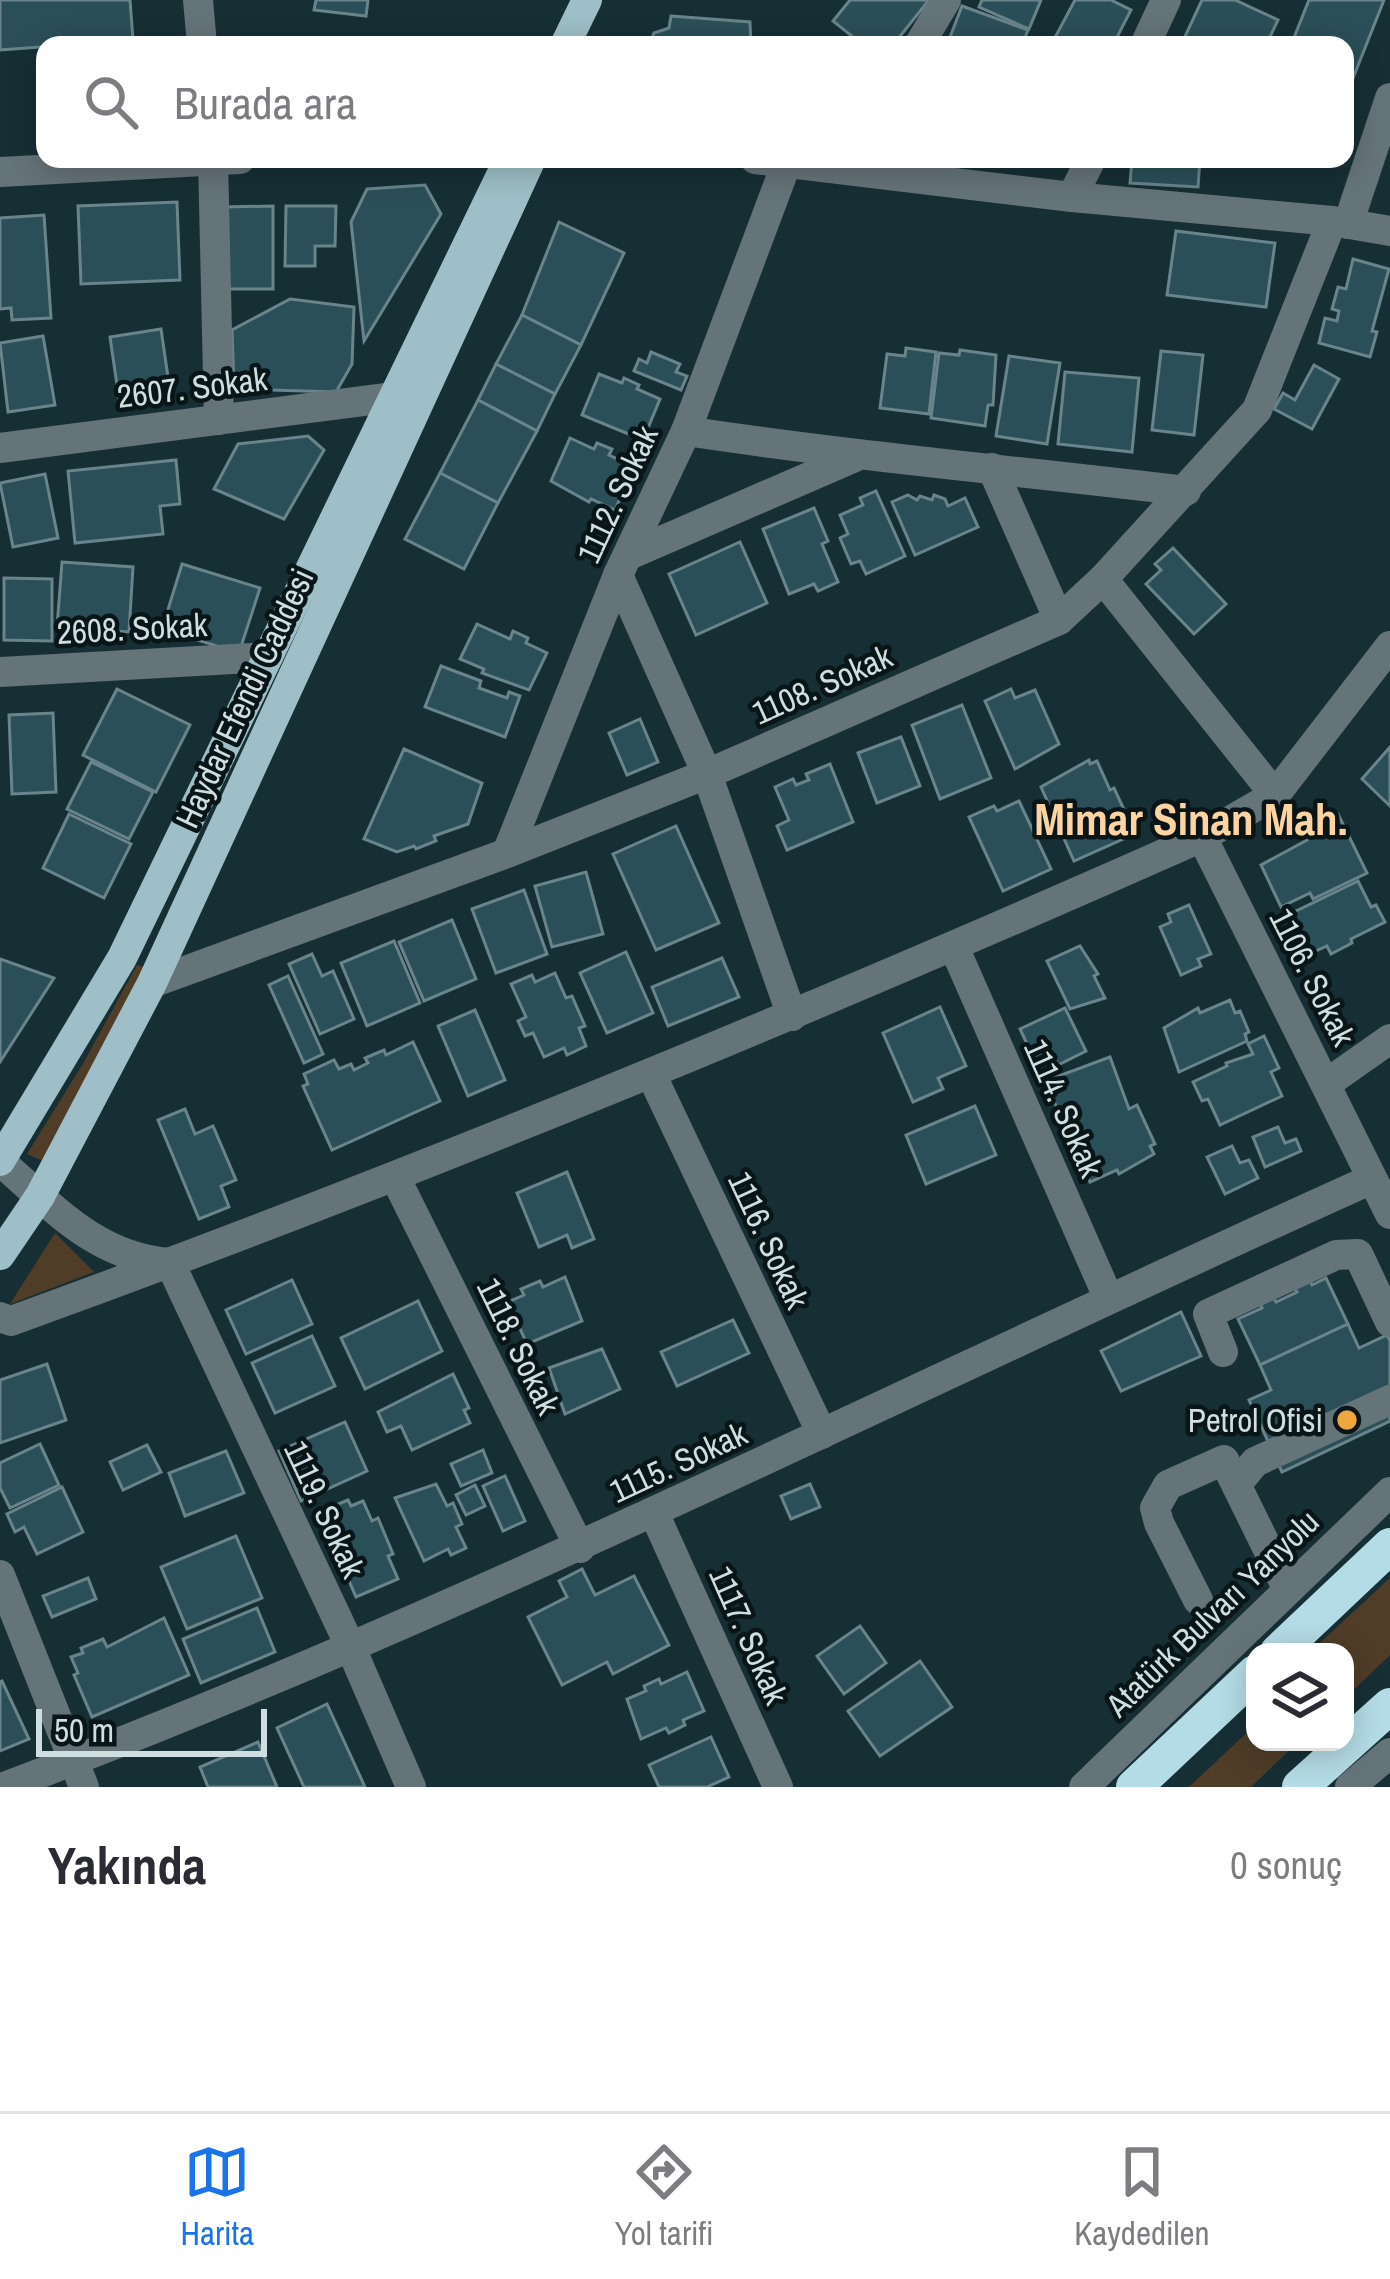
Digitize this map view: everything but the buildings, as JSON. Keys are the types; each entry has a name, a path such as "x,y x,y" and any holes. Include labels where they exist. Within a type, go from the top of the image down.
{"highway":[{"path":"1288,1643 1390,1546"},
{"path":"1134,1787 1246,1681"},
{"path":"1300,1787 1390,1706"}],"main road":[{"path":"569,36 587,0"},
{"path":"590,36 608,0"},
{"name":"Haydar Efendi Caddesi","path":"0,1161 122,958 504,168"},
{"name":"Haydar Efendi Caddesi","path":"0,1255 40,1196 152,982 527,168"}],"street":[{"path":"198,0 201,36"},
{"path":"924,36 946,0"},
{"path":"1149,36 1166,0"},
{"name":"1108. Sokak","path":"152,982 507,854 707,774 1059,620 1103,580 1257,410 1390,98"},
{"path":"0,172 71,168"},
{"path":"213,168 219,420"},
{"name":"1112. Sokak","path":"507,854 623,565 686,431 786,168"},
{"path":"874,168 1072,197 1390,231"},
{"path":"1072,197 1086,168"},
{"name":"2607. Sokak","path":"0,448 394,397"},
{"path":"686,431 856,457 992,467 1186,491"},
{"path":"792,1016 707,774 623,565 856,457"},
{"path":"992,467 1059,620"},
{"path":"1103,580 1275,795"},
{"path":"0,1317 10,1321 170,1263 652,1076 1202,837 1275,795 1390,646"},
{"name":"2608. Sokak","path":"0,672 268,657"},
{"name":"1106. Sokak","path":"1202,837 1390,1214"},
{"name":"1114. Sokak","path":"954,947 1108,1297"},
{"path":"1326,1084 1390,1039"},
{"name":"1116. Sokak","path":"652,1076 822,1435"},
{"path":"0,1161 112,1251 170,1263"},
{"name":"1118. Sokak","path":"394,1177 580,1548"},
{"name":"1115. Sokak","path":"4,1787 78,1774 580,1548 1108,1297 1372,1179"},
{"path":"1223,1352 1208,1315 1336,1255 1358,1254 1390,1322"},
{"name":"1119. Sokak","path":"170,1263 411,1787"},
{"path":"1237,1484 1255,1462 1390,1400"},
{"path":"1198,1600 1155,1508 1168,1485 1224,1460 1288,1590"},
{"name":"Atatürk Bulvarı Yanyolu","path":"1084,1787 1390,1492"},
{"name":"1117. Sokak","path":"654,1513 778,1787"},
{"path":"0,1575 78,1774"},
{"path":"1350,1787 1390,1753"}],"shaded area":[{"path":"137,965 147,968 54,1166 27,1154 84,1062"},
{"path":"55,1233 94,1272 10,1304"},
{"path":"1390,1578 1390,1655 1354,1689 1354,1643 1320,1643"},
{"path":"1246,1733 1246,1751 1289,1751 1251,1787 1189,1787"}],"place":[{"name":"Petrol Ofisi","path":"1347,1420"}],"district":[{"name":"Mimar Sinan Mah.","path":"1191,818"}]}
